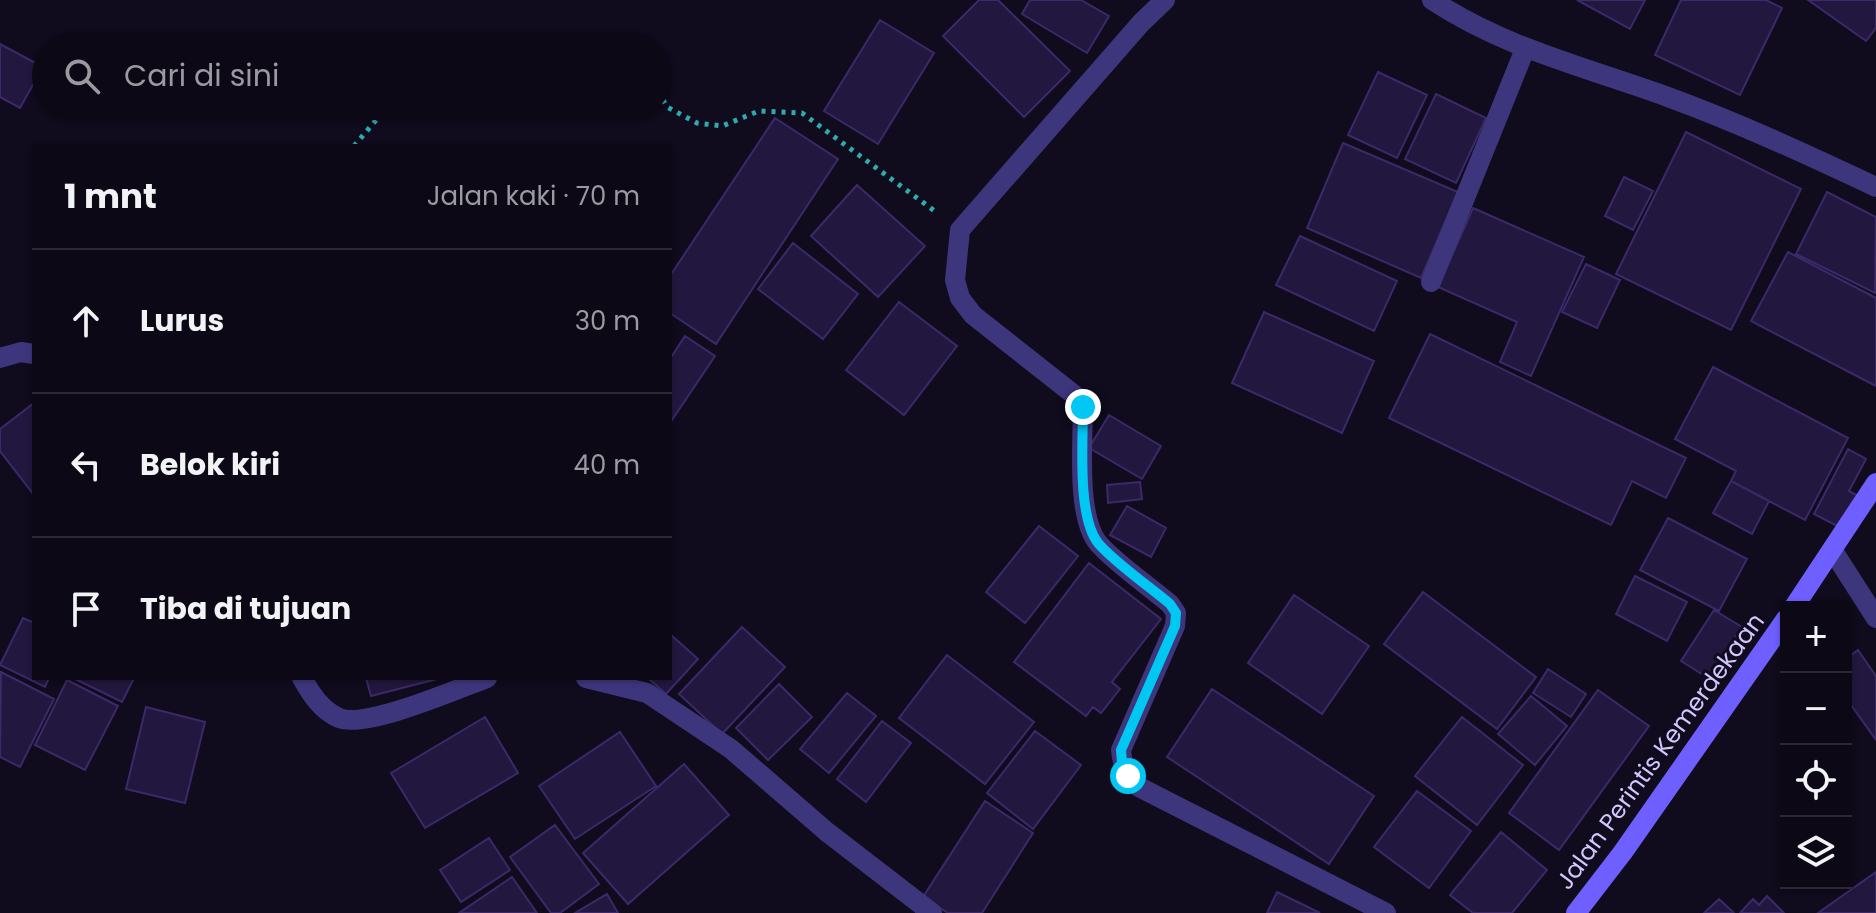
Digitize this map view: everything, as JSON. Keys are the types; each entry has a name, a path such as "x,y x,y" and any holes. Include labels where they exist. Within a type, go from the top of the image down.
{"street":[{"path":"1165,0 1131,34 960,230 955,280 960,298 973,315 1077,397 1083,407 1086,512 1097,542 1170,604 1176,613 1175,626 1121,750 1122,763 1128,776 1139,787 1386,913"},
{"path":"1432,0 1525,49 1670,98 1815,158 1876,187"},
{"path":"1431,282 1525,49"},
{"path":"0,358 21,352 32,354"},
{"name":"Jalan Perintis Kemerdekaan","path":"1798,601 1876,483"},
{"path":"1833,551 1876,618"},
{"name":"Jalan Perintis Kemerdekaan","path":"1576,913 1623,852 1780,628"},
{"path":"303,680 317,702 340,718 360,720 399,710 482,680"},
{"path":"594,680 647,693 731,749 827,832 932,913"}],"path":[{"path":"672,110 697,123 722,126 759,111 802,113 960,230"},
{"path":"356,144 376,120"}],"building":[{"path":"979,0 998,0 1070,71 1024,117 943,36"},
{"path":"1030,0 1081,0 1109,16 1087,53 1022,14"},
{"path":"1577,0 1645,0 1630,29"},
{"path":"1681,0 1766,0 1782,8 1740,95 1655,55"},
{"path":"1808,0 1876,0 1876,28 1866,41"},
{"path":"880,20 934,53 878,144 824,111"},
{"path":"0,44 32,61 32,87 20,108 0,97"},
{"path":"1378,72 1427,95 1397,158 1348,135"},
{"path":"1436,94 1486,118 1456,183 1405,159"},
{"path":"775,118 838,159 716,344 672,314 672,273"},
{"path":"1686,132 1801,189 1731,330 1616,274"},
{"path":"1343,143 1458,192 1421,278 1307,228"},
{"path":"1624,177 1653,191 1633,230 1605,216"},
{"path":"857,185 925,246 878,297 811,236"},
{"path":"1827,192 1876,217 1875,293 1796,254"},
{"path":"1473,208 1584,257 1531,376 1500,362 1517,322 1438,287"},
{"path":"1300,236 1397,281 1374,331 1276,285"},
{"path":"793,243 858,294 823,339 758,289"},
{"path":"1788,252 1876,298 1876,386 1751,321"},
{"path":"1586,264 1620,280 1597,328 1562,312"},
{"path":"899,302 957,346 904,415 846,370"},
{"path":"1264,312 1374,361 1342,433 1232,383"},
{"path":"1430,334 1686,458 1666,498 1632,481 1611,525 1389,418"},
{"path":"685,336 715,356 672,420 672,356"},
{"path":"1713,367 1848,438 1805,520 1731,481 1736,471 1675,439"},
{"path":"32,405 32,492 0,451 0,429"},
{"path":"1109,415 1161,446 1142,479 1089,448"},
{"path":"1848,449 1866,459 1849,491 1860,497 1843,529 1814,514"},
{"path":"1731,481 1769,501 1752,534 1713,513"},
{"path":"1140,482 1142,499 1108,503 1107,485"},
{"path":"1127,506 1166,528 1151,557 1110,535"},
{"path":"1668,518 1747,559 1719,611 1640,570"},
{"path":"1039,526 1078,556 1025,623 986,592"},
{"path":"1089,563 1161,619 1112,682 1120,689 1101,713 1093,707 1086,716 1014,662"},
{"path":"1635,576 1687,602 1667,641 1616,614"},
{"path":"1423,592 1536,677 1497,729 1384,644"},
{"path":"1294,595 1369,646 1322,714 1248,663"},
{"path":"1714,610 1742,627 1708,678 1681,661"},
{"path":"23,618 32,622 32,680 48,680 45,687 0,665"},
{"path":"742,627 785,667 722,734 679,694"},
{"path":"672,636 698,659 666,694 650,680 672,680"},
{"path":"1858,650 1876,676 1876,740 1852,706 1852,654"},
{"path":"947,655 1034,722 985,784 899,718"},
{"path":"1548,669 1586,694 1571,717 1533,693"},
{"path":"1,672 54,699 20,767 0,757"},
{"path":"67,680 118,706 85,770 35,745"},
{"path":"77,680 133,680 122,702"},
{"path":"367,680 433,680 371,696"},
{"path":"779,684 812,717 768,760 736,728"},
{"path":"1212,689 1374,796 1329,864 1167,757"},
{"path":"1598,690 1649,726 1559,850 1509,813"},
{"path":"847,693 876,716 829,773 800,749"},
{"path":"1531,696 1567,726 1535,765 1498,734"},
{"path":"146,707 205,722 185,803 126,789"},
{"path":"485,717 518,773 425,828 391,773"},
{"path":"1462,717 1523,765 1477,825 1415,776"},
{"path":"882,721 911,743 866,802 837,779"},
{"path":"1035,731 1081,765 1033,829 987,793"},
{"path":"620,732 656,786 575,839 539,786"},
{"path":"684,764 729,815 628,904 583,853"},
{"path":"1417,791 1471,831 1429,888 1374,847"},
{"path":"985,801 1033,833 982,913 948,913 923,897"},
{"path":"555,825 599,884 560,913 551,913 510,857"},
{"path":"1501,832 1547,870 1512,913 1473,913 1450,895"},
{"path":"489,838 510,870 461,902 440,870"},
{"path":"1876,872 1876,913 1818,913 1852,889"},
{"path":"512,877 537,913 459,913"},
{"path":"1277,892 1320,913 1267,913"},
{"path":"607,894 618,913 575,913"},
{"path":"1767,896 1784,913 1740,913 1753,899 1759,905"},
{"path":"1719,899 1734,913 1704,913"}],"route":[{"path":"1083,407 1083,485 1086,512 1097,542 1170,604 1176,613 1175,626 1121,750 1122,763 1128,776"}]}
